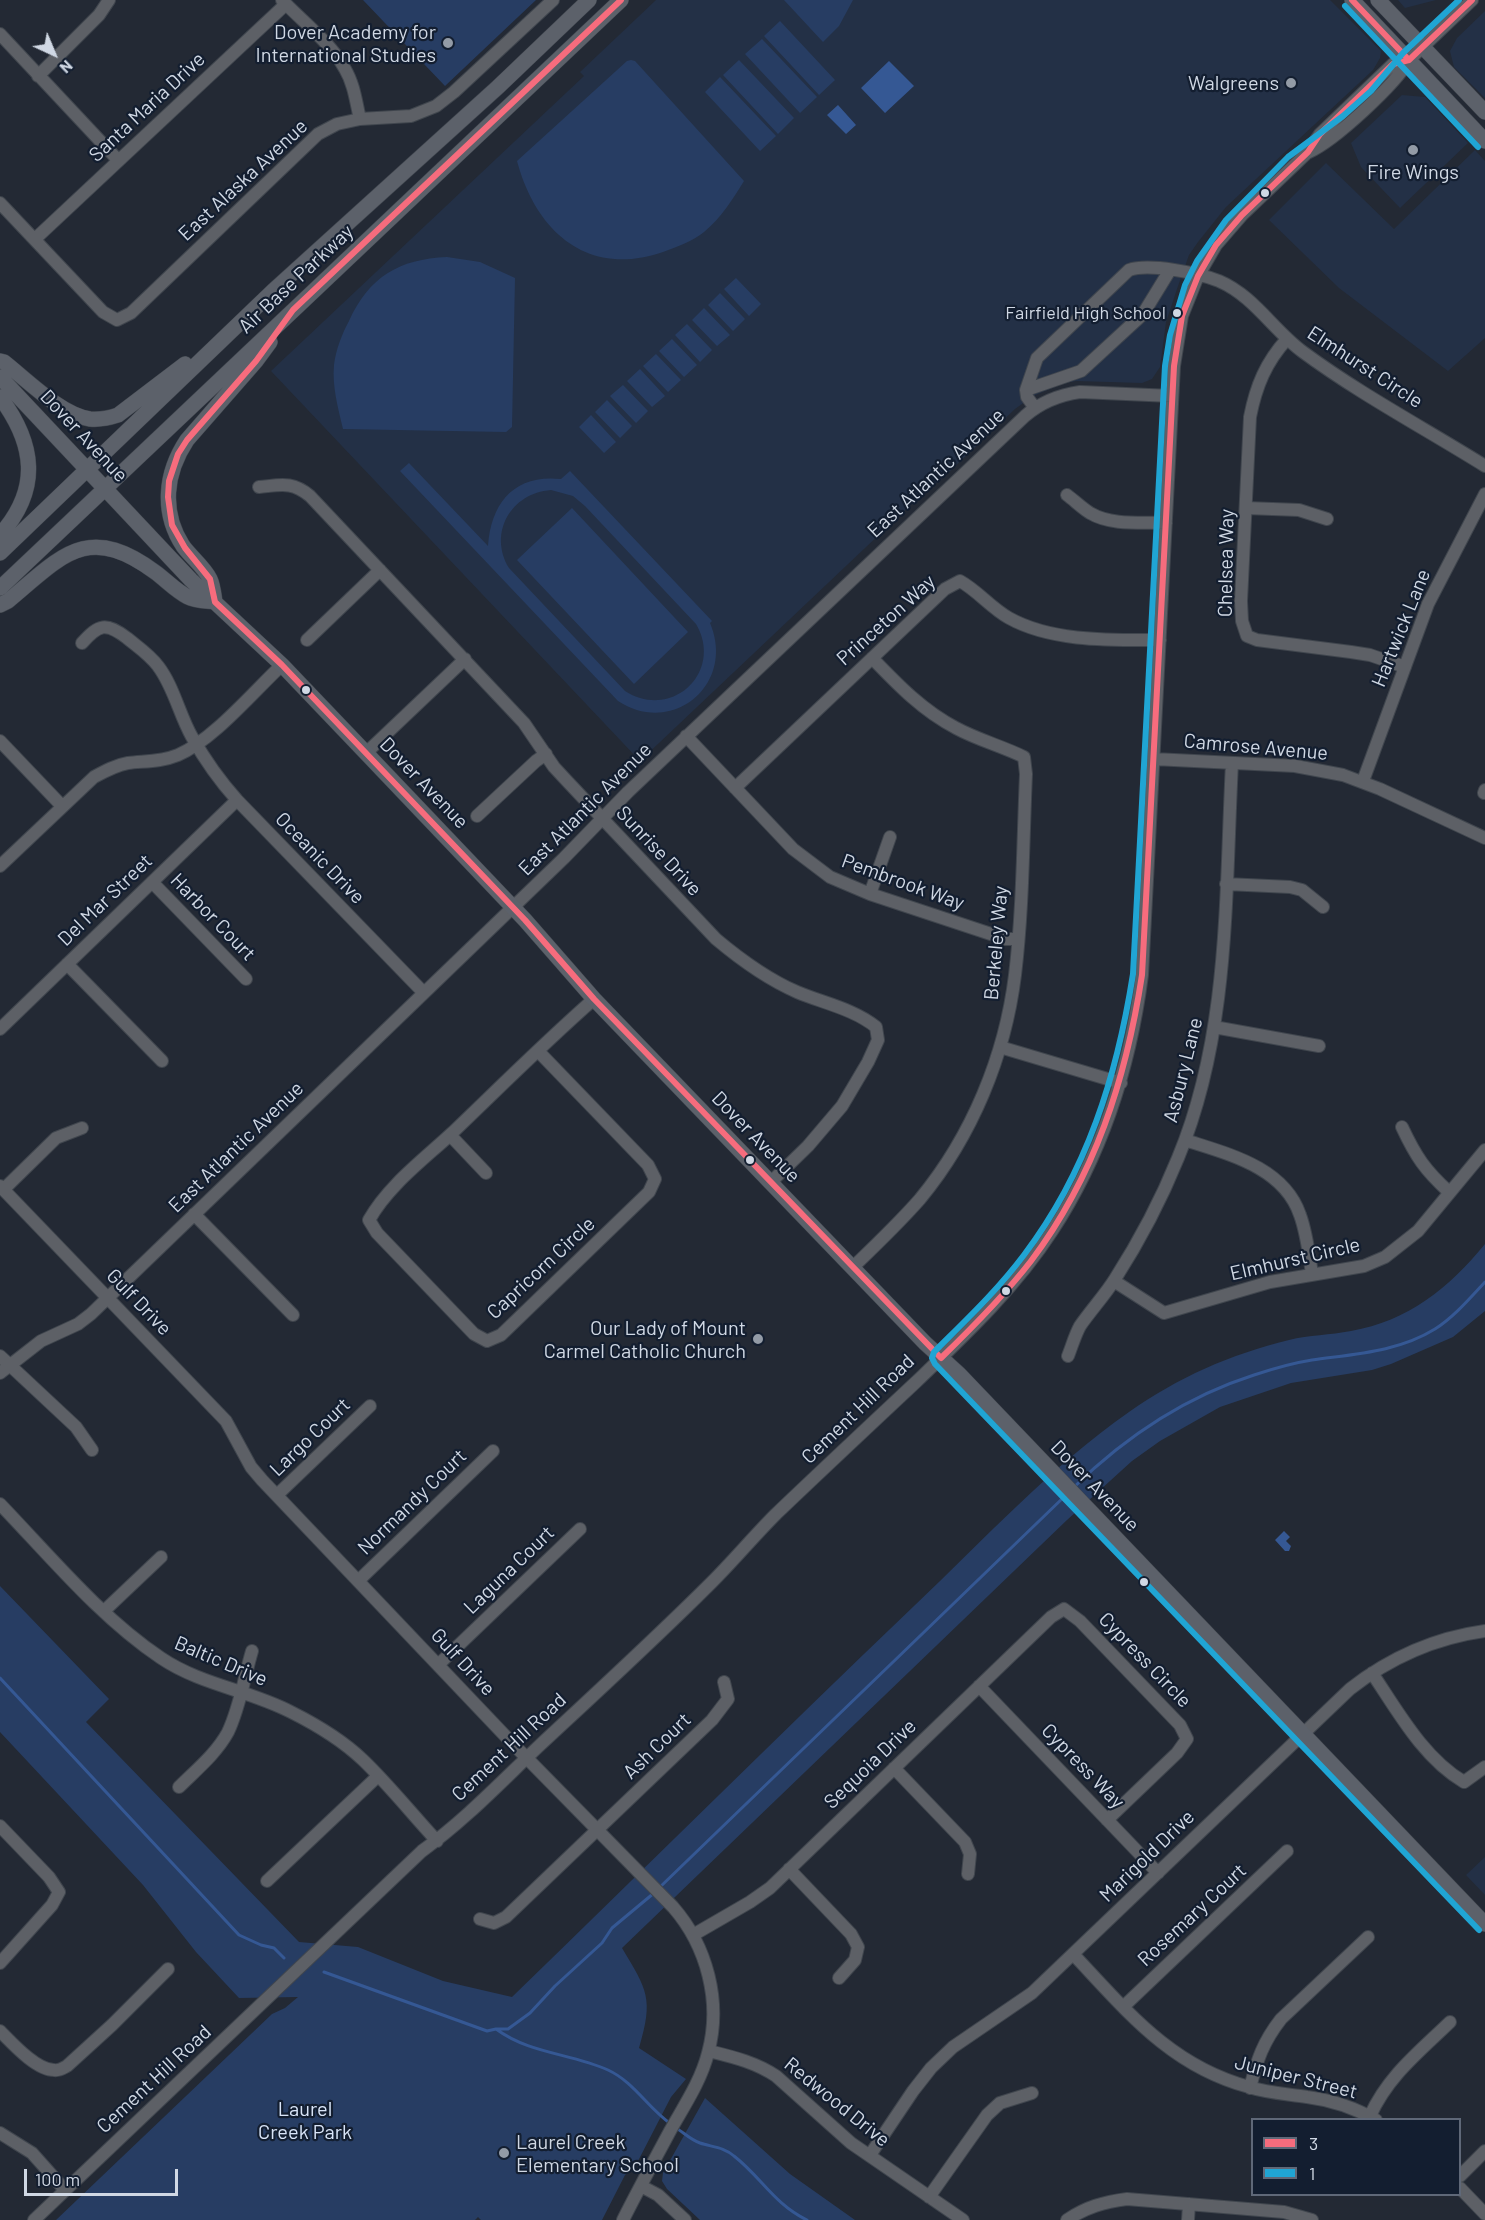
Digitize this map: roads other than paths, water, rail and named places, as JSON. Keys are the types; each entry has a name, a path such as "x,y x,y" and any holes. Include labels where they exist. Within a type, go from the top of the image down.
{"main road":[{"name":"Air Base Parkway","path":"0,553 222,340 498,87 589,0"},
{"name":"Air Base Parkway","path":"0,588 621,0"},
{"path":"1352,0 1485,141"},
{"path":"1378,0 1485,112"},
{"path":"0,605 70,553 99,547 125,552 189,598 215,602 210,579 185,548 172,525 168,497 169,481 178,454 187,440 256,361 293,310"},
{"path":"0,361 72,414 93,420 106,419 129,408 197,354 222,340"},
{"name":"Dover Avenue","path":"0,377 192,580 282,665 513,907 594,999 1485,1924"},
{"path":"0,397 22,434 29,466 29,478 23,501 14,518 0,535"}],"street":[{"path":"38,76 99,15 109,0"},
{"name":"East Alaska Avenue","path":"35,239 104,312 117,320 131,313 318,134 337,124 360,119 411,116 436,105 454,92 553,0"},
{"name":"Cement Hill Road","path":"34,2220 422,1851 527,1758 713,1581 775,1515 990,1310 1012,1285 1052,1231 1085,1173 1109,1119 1132,1041 1142,975 1172,396 1182,316 1198,276 1216,245 1242,215 1308,152 1320,134 1393,64 1409,60 1472,0"},
{"path":"284,2 329,48 345,69 360,119"},
{"name":"Santa Maria Drive","path":"35,239 284,2"},
{"path":"0,34 118,160"},
{"path":"0,203 35,239"},
{"path":"1035,408 1027,397 1026,390 1081,371 1143,314 1163,269"},
{"name":"Elmhurst Circle","path":"1026,390 1037,358 1129,270 1163,269 1217,280 1239,292 1287,339 1328,369 1485,466"},
{"name":"Chelsea Way","path":"1287,339 1267,364 1254,398 1250,417 1241,601 1242,621 1247,636 1257,640 1370,655 1405,667"},
{"name":"East Atlantic Avenue","path":"3,1364 41,1341 78,1324 108,1298 513,907 686,736 1035,408 1065,394 1080,392 1172,396"},
{"name":"Sunrise Drive","path":"259,487 290,485 300,488 524,723 554,767 708,931 739,958 764,975 793,990 864,1017 876,1027 878,1040 842,1106 808,1146 771,1182"},
{"name":"Hartwick Lane","path":"1363,781 1432,595 1485,494"},
{"path":"1067,495 1089,513 1101,519 1166,523"},
{"path":"1246,508 1299,510 1327,519"},
{"path":"307,640 380,570"},
{"name":"Princeton Way","path":"735,788 945,589 960,581 974,589 990,606 1027,628 1048,634 1160,640"},
{"name":"Oceanic Drive","path":"82,643 101,627 112,628 144,651 158,665 212,772 424,993"},
{"name":"Berkeley Way","path":"853,1268 895,1227 940,1172 976,1110 1000,1047 1015,975 1026,774 1024,758 1011,750 980,740 930,713 908,695 872,658"},
{"path":"366,753 465,659"},
{"path":"0,866 94,777 108,769 126,764 160,760 178,754 196,744 215,729 282,665"},
{"name":"Pembrook Way","path":"686,736 793,849 812,865 849,886 870,894 1006,939 1018,939"},
{"path":"0,741 62,806"},
{"path":"477,816 536,760 546,754"},
{"name":"Camrose Avenue","path":"1154,759 1318,769 1363,781 1485,838"},
{"name":"Asbury Lane","path":"1068,1356 1079,1328 1114,1281 1150,1219 1185,1140 1201,1090 1214,1028 1220,979 1232,763"},
{"name":"Del Mar Street","path":"0,1029 237,800"},
{"path":"870,894 890,837"},
{"name":"Harbor Court","path":"152,882 246,980"},
{"path":"1226,884 1290,887 1302,890 1323,907"},
{"path":"67,964 162,1061"},
{"name":"Capricorn Circle","path":"538,1051 648,1165 655,1179 649,1192 518,1319 501,1335 487,1341 474,1334 377,1233 369,1220 378,1204 538,1051 594,999"},
{"path":"1214,1028 1319,1046"},
{"path":"1000,1047 1120,1083"},
{"path":"1402,1127 1415,1155 1425,1169 1449,1192"},
{"path":"2,1188 56,1138 82,1128"},
{"path":"450,1135 486,1173"},
{"path":"1185,1140 1249,1163 1266,1172 1280,1184 1292,1198 1300,1214 1312,1274"},
{"name":"Elmhurst Circle","path":"1114,1281 1164,1313 1270,1282 1364,1266 1385,1257 1418,1231 1485,1150"},
{"name":"Gulf Drive","path":"2,1188 226,1421 250,1467 527,1758 652,1885 680,1916 693,1935 704,1960 712,1992 713,2014 709,2051 698,2080 623,2220"},
{"path":"194,1214 293,1315"},
{"path":"3,1364 76,1427 92,1450"},
{"name":"Largo Court","path":"277,1495 370,1406"},
{"name":"Normandy Court","path":"358,1581 493,1451"},
{"name":"Baltic Drive","path":"0,1504 134,1639 164,1660 199,1678 289,1711 315,1725 362,1759 437,1840"},
{"name":"Laguna Court","path":"439,1664 580,1529"},
{"path":"104,1611 162,1557"},
{"name":"Sequoia Drive","path":"693,1935 761,1895 1051,1617 1064,1609"},
{"name":"Cypress Circle","path":"1064,1609 1080,1621 1180,1725 1187,1739 1177,1753 1107,1820"},
{"name":"Marigold Drive","path":"870,2155 931,2068 976,2029 1005,2013 1032,1993 1350,1689 1391,1660 1431,1643 1485,1631"},
{"path":"179,1787 218,1747 228,1732 236,1712 252,1652"},
{"path":"1372,1672 1419,1740 1451,1774 1464,1782 1485,1767"},
{"name":"Ash Court","path":"598,1830 712,1720 728,1699 724,1682"},
{"name":"Cypress Way","path":"979,1686 1158,1873"},
{"path":"894,1768 965,1842 970,1854 968,1874"},
{"path":"267,1881 378,1776"},
{"path":"0,1826 49,1877 59,1892 52,1905 0,1962"},
{"path":"480,1919 494,1923 507,1917 598,1830"},
{"name":"Rosemary Court","path":"1123,2007 1287,1851"},
{"path":"789,1869 851,1934 858,1947 855,1960 839,1978"},
{"path":"1251,2088 1260,2051 1269,2034 1281,2019 1368,1937"},
{"name":"Juniper Street","path":"1073,1954 1154,2038 1182,2059 1208,2073 1251,2088 1333,2102 1373,2118"},
{"path":"0,2031 17,2049 41,2066 51,2071 58,2070 67,2066 112,2025 168,1969"},
{"path":"1373,2118 1386,2086 1396,2073 1450,2022"},
{"name":"Redwood Drive","path":"709,2051 762,2067 776,2076 839,2134 963,2220"},
{"path":"929,2197 987,2115 1000,2103 1032,2093"},
{"path":"0,2133 32,2153 65,2190"},
{"path":"1461,2175 1485,2151"},
{"path":"641,2186 658,2195 685,2220"},
{"path":"1461,2189 1485,2214"},
{"path":"1066,2220 1086,2208 1104,2202 1127,2199 1284,2212 1312,2220"},
{"path":"1188,2220 1189,2204"}],"waterway":[{"path":"1073,1488 1135,1436 1180,1407 1229,1384 1283,1366 1375,1351 1421,1337 1442,1324 1462,1307 1485,1282"},
{"path":"659,1888 1066,1495"},
{"path":"0,1678 239,1935 274,1948 284,1958"},
{"path":"496,2029 508,2029 530,2013 555,1986 602,1943 612,1928 654,1893"},
{"path":"324,1972 487,2031 496,2029 522,2044 608,2070 626,2081 671,2124"},
{"path":"676,2128 697,2142 730,2153 785,2206 807,2220"}],"place":[{"name":"Dover Academy for International Studies","path":"448,43"},
{"name":"Walgreens","path":"1291,83"},
{"name":"Fire Wings","path":"1413,150"},
{"name":"Fairfield High School","path":"1177,313"},
{"name":"Our Lady of Mount Carmel Catholic Church","path":"758,1339"},
{"name":"Laurel Creek Elementary School","path":"504,2153"}],"park label":[{"name":"Laurel Creek Park","path":"305,2120"}]}
